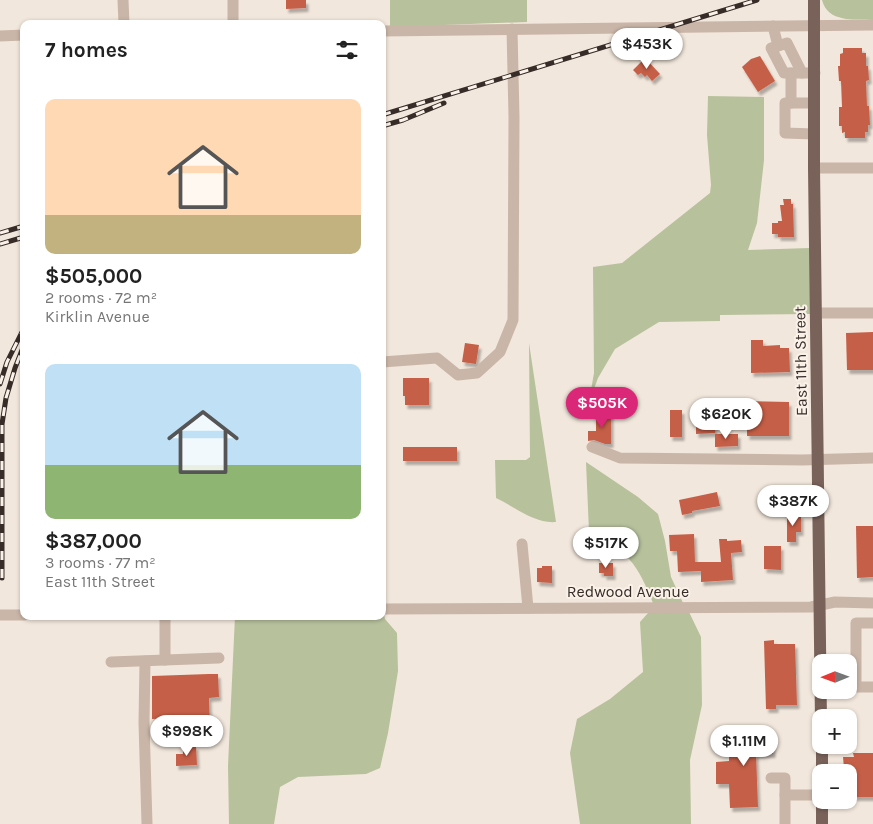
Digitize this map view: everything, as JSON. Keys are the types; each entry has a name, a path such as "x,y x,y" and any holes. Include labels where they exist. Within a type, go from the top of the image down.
{"main road":[{"name":"East 11th Street","path":"814,0 814,26 802,73 814,103 821,654"},
{"path":"822,809 822,824"}],"street":[{"path":"123,0 124,20"},
{"path":"233,0 233,20"},
{"path":"386,31 873,25"},
{"path":"773,26 778,46"},
{"path":"386,362 437,358 458,375 477,373 500,352 514,320 512,29"},
{"path":"0,36 20,35"},
{"path":"802,73 784,73 787,60 787,43 771,48 787,60 802,73"},
{"path":"791,103 802,73"},
{"path":"814,103 785,103 786,133 814,134"},
{"path":"814,168 873,168"},
{"path":"816,313 873,312"},
{"path":"592,447 620,458 873,458"},
{"path":"522,544 528,608"},
{"name":"Redwood Avenue","path":"386,609 801,607 835,602 873,602"},
{"path":"0,615 20,615"},
{"path":"165,620 165,660"},
{"path":"854,654 856,623 873,623"},
{"path":"111,662 219,658"},
{"path":"145,661 144,723 147,824"},
{"path":"858,687 873,687"},
{"path":"771,778 785,778 785,824"},
{"path":"785,795 812,795"}],"green space":[{"path":"390,0 527,0 527,22 390,27"},
{"path":"822,0 873,0 873,20 836,16 830,13"},
{"path":"708,96 764,97 764,160 757,223 748,250 810,248 810,314 720,315 720,321 659,322 615,349 598,378 594,389 591,390 594,373 593,267 622,263 710,193 707,135"},
{"path":"529,343 556,522 533,518 496,498 495,460 526,460 530,457"},
{"path":"586,462 638,497 658,514 671,577 683,603 653,603 642,578 630,560 613,545 589,532"},
{"path":"649,612 689,612 701,637 702,705 690,760 691,824 580,824 570,753 577,719 610,699 643,672 640,622"},
{"path":"235,620 386,620 397,633 398,671 380,768 366,774 298,777 280,787 274,824 229,824 228,766"}],"building":[{"path":"286,0 306,0 306,8 286,9"},
{"path":"843,48 862,48 862,53 866,53 869,80 866,81 867,106 869,106 870,125 868,125 868,132 865,132 865,138 845,138 845,132 842,133 842,126 839,126 839,107 842,107 841,81 839,81 838,66 840,66 840,54 843,53"},
{"path":"760,56 775,81 758,92 742,67 751,59"},
{"path":"645,58 660,74 652,81 647,75 645,77 641,73 638,75 633,70"},
{"path":"783,199 791,199 791,204 793,204 794,237 778,237 778,234 772,234 772,223 782,221 780,205 784,205"},
{"path":"873,332 873,370 847,370 846,333"},
{"path":"751,340 763,340 763,346 780,345 780,348 789,348 790,372 751,373"},
{"path":"465,343 479,345 476,364 462,362"},
{"path":"403,378 429,378 429,405 405,405"},
{"path":"745,401 789,402 789,436 747,436 747,411 714,412 714,403"},
{"path":"670,410 682,410 682,437 670,437"},
{"path":"596,412 611,412 611,444 594,440 588,441 588,431 596,431"},
{"path":"696,413 715,413 715,433 696,434"},
{"path":"715,434 738,434 738,446 715,447"},
{"path":"403,447 457,447 457,461 403,461"},
{"path":"717,492 720,506 692,511 692,513 682,515 679,500"},
{"path":"787,513 801,515 801,532 796,532 796,542 787,542"},
{"path":"856,526 873,526 873,577 857,578"},
{"path":"694,534 695,562 721,562 719,539 727,539 727,541 741,540 742,552 731,553 733,580 701,582 701,571 678,572 677,551 670,551 669,535"},
{"path":"764,546 781,546 781,570 764,569"},
{"path":"599,563 613,563 613,576 604,576 604,573 599,573"},
{"path":"542,566 552,566 552,583 537,582 537,568 542,568"},
{"path":"774,640 774,644 795,644 797,705 776,705 776,709 766,709 764,641"},
{"path":"218,674 219,697 209,698 210,729 174,730 173,718 152,719 152,676"},
{"path":"773,732 773,754 756,754 758,807 730,808 729,784 716,784 716,762 729,761 729,733"},
{"path":"183,746 196,746 197,765 176,766 176,754 183,754"},
{"path":"857,753 873,753 873,797 857,797 857,764 844,764 843,757 854,757 853,754"}],"railway":[{"path":"386,114 757,0"},
{"path":"386,125 444,103"},
{"path":"0,233 20,227"},
{"path":"0,244 20,238"},
{"path":"0,384 7,362 20,336"},
{"path":"2,578 2,424 6,398 20,355"}]}
